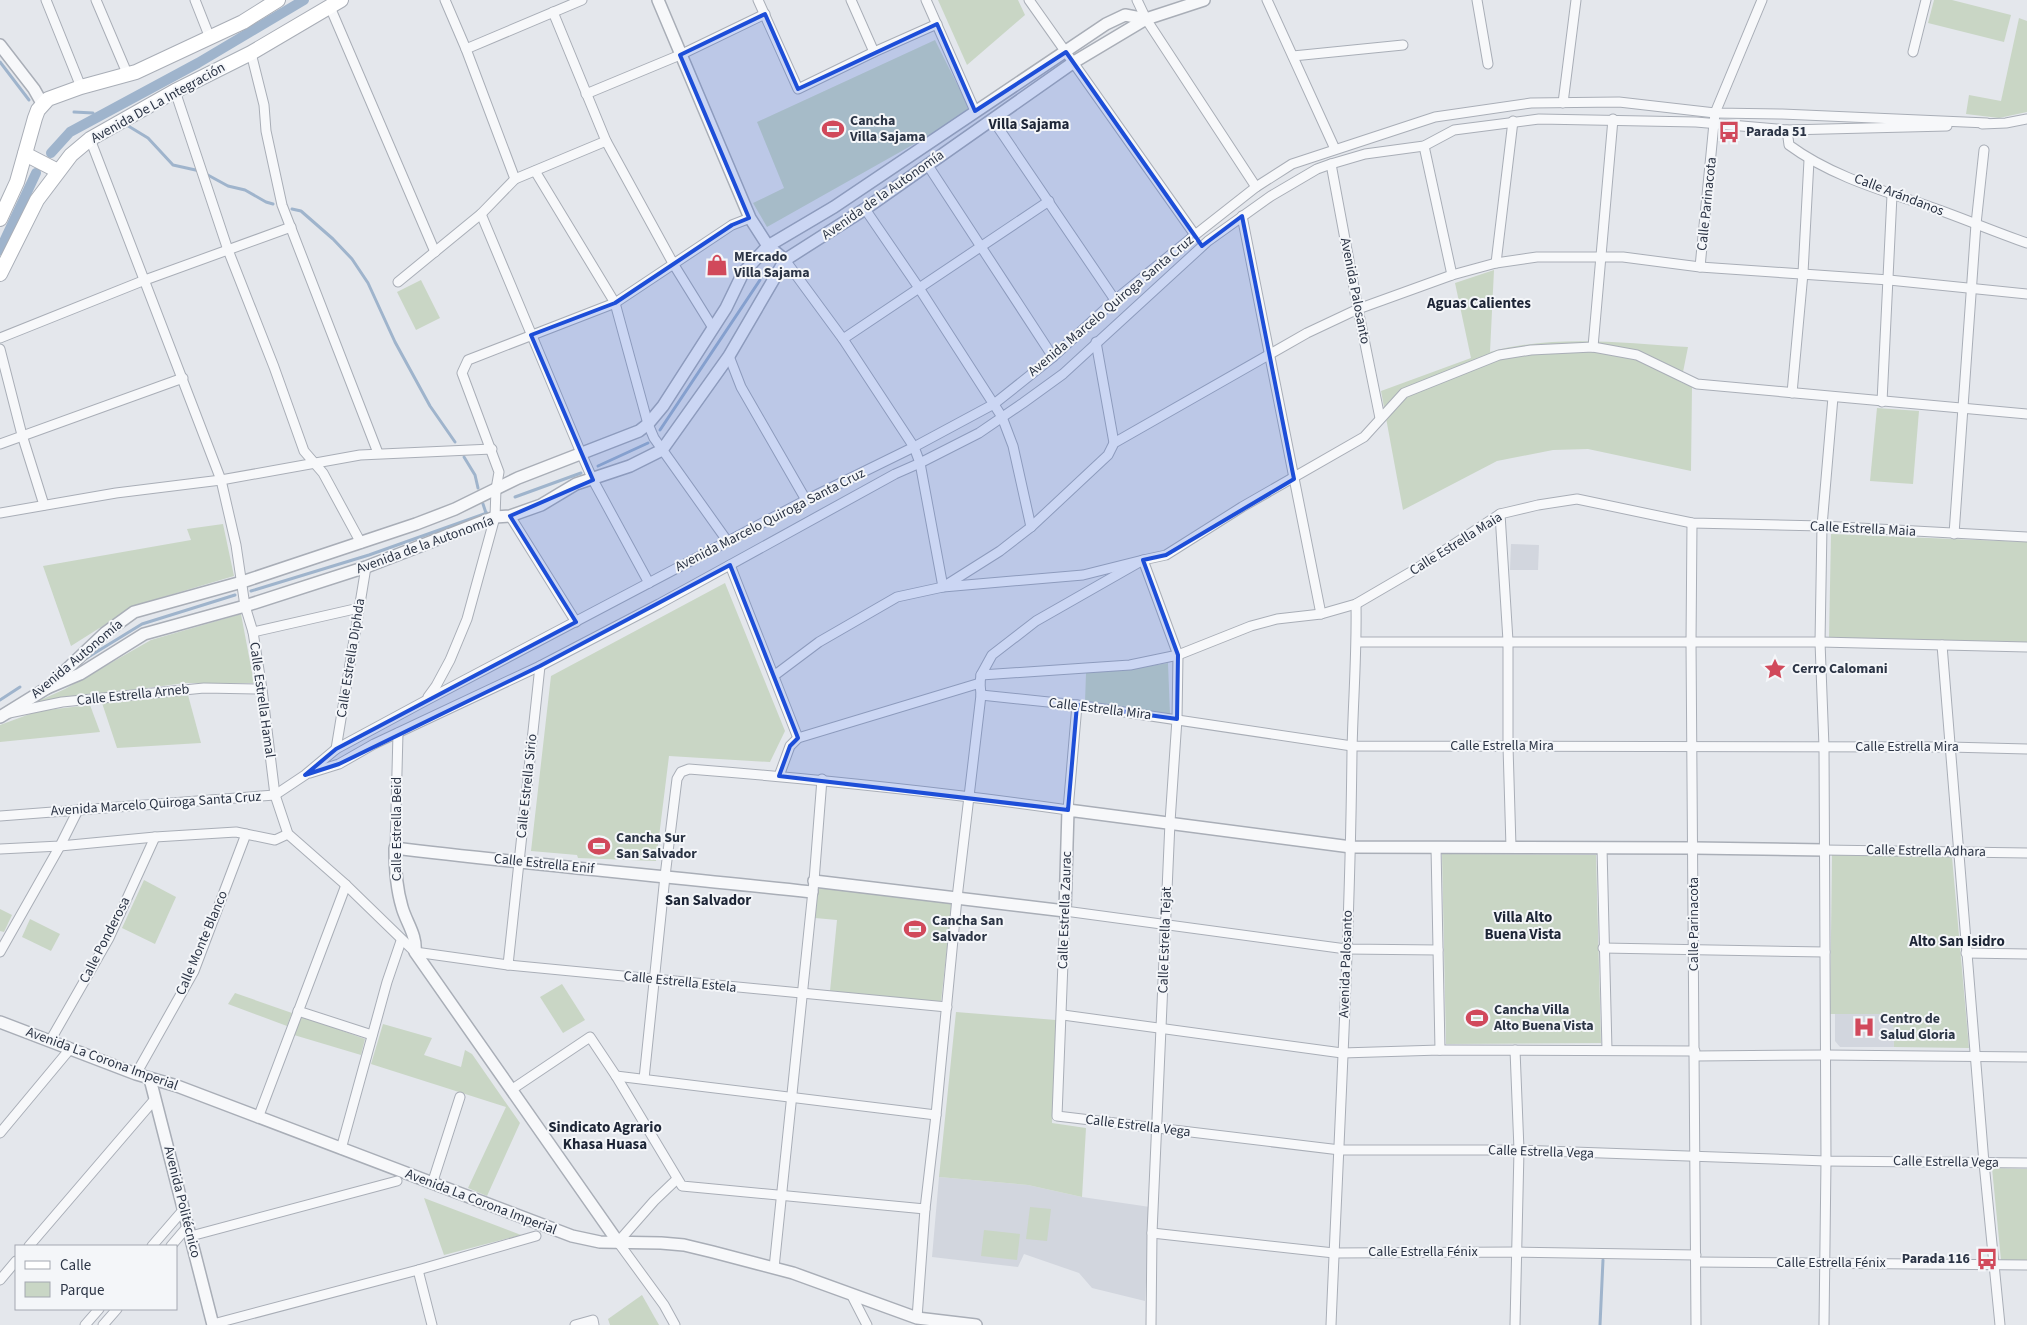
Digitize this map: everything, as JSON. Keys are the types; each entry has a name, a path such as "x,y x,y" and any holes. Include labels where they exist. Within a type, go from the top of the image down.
{"main road":[{"path":"0,219 17,182 35,118 48,99 81,87 136,72 243,22 278,0"},
{"name":"Avenida De La Integración","path":"0,274 37,200 71,155 90,139 175,91 250,53 336,3"},
{"path":"25,154 58,171"}],"street":[{"path":"46,0 81,87"},
{"path":"96,0 127,73"},
{"path":"195,0 210,38"},
{"path":"446,0 466,48 514,179"},
{"path":"466,48 582,0"},
{"path":"658,0 750,218 768,246 785,260 842,339 914,447 920,463 943,587"},
{"path":"758,0 798,89 937,24"},
{"path":"851,0 874,52"},
{"path":"926,0 974,111"},
{"path":"1029,0 1195,235"},
{"path":"1137,0 1146,19 1256,187"},
{"name":"Avenida de la Autonomía","path":"47,688 80,674 144,634 245,606 366,567 495,517 510,516 541,505 576,484 593,480 630,466 662,450 729,356 785,260 865,210 926,164 993,120 1074,62 1146,19 1204,0"},
{"path":"1267,0 1334,148"},
{"path":"1477,0 1488,64"},
{"path":"1563,103 1576,0"},
{"name":"Calle Parinacota","path":"1700,267 1716,113 1762,0"},
{"path":"1913,52 1926,0"},
{"path":"336,3 435,252"},
{"path":"553,12 606,141 674,265 713,328"},
{"path":"586,94 680,55 764,14"},
{"name":"Avenida de la Autonomía","path":"242,582 424,521 518,478 639,431 648,424 663,406 726,308 742,273 768,246 834,207 974,111 1106,24 1125,15 1146,19"},
{"path":"0,45 43,105"},
{"path":"1293,56 1403,46"},
{"path":"250,53 264,105 266,131 274,176 282,205 378,453"},
{"path":"175,91 228,250 274,367 304,451 323,473 362,543"},
{"name":"Avenida Marcelo Quiroga Santa Cruz","path":"0,816 275,795 305,775 336,750 424,701 806,500 914,447 994,404 1052,357 1115,300 1256,187 1292,164 1334,148 1436,117 1531,103 1620,102 1716,113 1987,123 2006,123 2027,118"},
{"name":"Avenida Marcelo Quiroga Santa Cruz","path":"305,775 339,764 398,733 540,666 730,565 895,474 979,433 1063,374 1208,241 1271,196 1317,169 1365,154 1424,146 1454,130 1539,118 1613,119 1787,130 1932,127 1987,123"},
{"path":"1593,347 1613,119"},
{"path":"993,120 1115,300"},
{"path":"1496,263 1513,121"},
{"name":"Calle Arándanos","path":"1787,130 1789,145 1809,160 1892,195 1922,204 2027,243"},
{"name":"Calle Estrella Hamal","path":"90,139 221,480 236,545 245,606 252,632 262,689 275,795 288,834"},
{"path":"398,282 481,214 514,179 606,141"},
{"path":"1424,146 1452,275"},
{"path":"1954,534 1976,224 1984,150"},
{"path":"1792,394 1803,274 1809,160"},
{"path":"926,164 1052,357"},
{"name":"Avenida Palosanto","path":"1331,164 1380,418"},
{"path":"534,171 615,303 648,424 654,438 728,542"},
{"path":"1882,402 1892,195"},
{"path":"842,339 1049,201"},
{"path":"865,210 919,288 1002,417 1013,446 1030,527"},
{"path":"481,214 593,480 649,583"},
{"path":"1242,216 1321,614"},
{"path":"424,701 436,686 450,660 467,619 495,517 499,472 462,373 468,360 615,303 732,225 750,218"},
{"path":"0,338 144,280 291,227"},
{"path":"943,587 1000,551 1030,527 1108,455 1114,443 1307,333 1358,309 1452,275 1496,263 1537,257 1623,257 1700,267 1889,280 2027,294"},
{"path":"1096,342 1114,443"},
{"path":"775,675 819,642 897,597 943,587 1083,575 1166,555 1242,507 1364,437 1404,393 1499,355 1531,350 1593,347 1637,356 1698,384 2027,414"},
{"path":"0,349 22,435 44,505"},
{"path":"729,356 741,387 806,500"},
{"path":"0,444 183,378"},
{"path":"1824,1325 1826,1263 1826,1055 1824,747 1820,642 1822,526 1833,397"},
{"path":"0,513 116,492 221,480 313,462 378,453 492,449"},
{"name":"Calle Estrella Maia","path":"798,738 981,679 1078,667 1130,665 1178,655 1250,626 1277,619 1321,614 1356,604 1416,569 1500,514 1538,504 1577,499 1692,522 1822,526 2027,537"},
{"path":"1500,514 1508,641 1510,847"},
{"path":"510,516 576,622"},
{"name":"Calle Parinacota","path":"1692,522 1691,642 1696,1325"},
{"path":"917,1318 925,1209 957,898 981,695 981,679 992,655 1036,621 1144,560"},
{"name":"Calle Estrella Tejat","path":"1144,560 1178,655 1177,719 1170,822 1152,1233 1151,1325"},
{"path":"730,565 775,675 798,738 790,746 779,776"},
{"name":"Calle Estrella Diphda","path":"336,750 366,567"},
{"name":"Avenida Autonomía","path":"2,716 47,688 104,633 134,612 242,582"},
{"name":"Avenida Palosanto","path":"1331,1325 1340,1150 1342,1052 1351,847 1352,746 1357,642 1356,604"},
{"path":"252,632 359,608"},
{"path":"1357,642 1820,642 2027,647"},
{"path":"1942,645 1966,953 1993,1265 2000,1325"},
{"name":"Calle Estrella Sirio","path":"508,965 540,666"},
{"name":"Calle Estrella Arneb","path":"2,716 62,702 204,688 262,689"},
{"name":"Calle Estrella Mira","path":"981,695 1077,705 1352,746 1949,747 2027,749"},
{"name":"Calle Estrella Zaurac","path":"1057,1116 1063,1015 1068,810 1077,705"},
{"name":"Calle Estrella Beid","path":"398,733 396,878 402,908 416,944 414,952"},
{"path":"644,1079 677,779 681,772 689,769 822,779 970,796 1351,847 1824,850"},
{"path":"774,1268 822,779"},
{"path":"0,952 60,846 78,810"},
{"path":"0,850 236,832 275,840 288,834 346,885 414,952 664,1305 675,1325"},
{"name":"Calle Monte Blanco","path":"136,1074 194,971 246,834"},
{"name":"Calle Ponderosa","path":"50,1041 109,938 155,837"},
{"path":"1436,847 1440,1050"},
{"name":"Calle Estrella Enif","path":"395,848 518,863 957,898 1066,911"},
{"path":"1602,848 1607,1050"},
{"name":"Calle Estrella Adhara","path":"1824,850 2027,853"},
{"path":"258,1118 346,885"},
{"path":"1066,911 1346,949 1438,950"},
{"path":"341,1149 387,982 401,941"},
{"path":"1603,948 1825,952"},
{"name":"Calle Estrella Estela","path":"414,952 508,965 947,1007"},
{"path":"1966,953 2027,954"},
{"path":"298,1011 372,1035"},
{"path":"1063,1015 1342,1052 1607,1050 1695,1053 2027,1057"},
{"name":"Avenida La Corona Imperial","path":"0,1022 136,1074 177,1086 572,1236 600,1242 684,1245 774,1268 917,1318 976,1325"},
{"path":"511,1090 590,1037 616,1076 682,1186 925,1209"},
{"path":"0,1133 70,1049"},
{"path":"1515,1050 1519,1150 1515,1325"},
{"path":"616,1076 936,1115"},
{"name":"Avenida Politécnico","path":"150,1079 213,1324"},
{"path":"432,1184 460,1097"},
{"path":"30,1245 155,1098"},
{"name":"Calle Estrella Vega","path":"1057,1116 1340,1150 1519,1150 1826,1161 2027,1163"},
{"path":"618,1242 654,1200 677,1179"},
{"path":"172,1245 189,1231 397,1181"},
{"path":"153,1245 184,1209"},
{"name":"Calle Estrella Fénix","path":"1152,1233 1334,1253 1516,1252 1826,1263 2027,1265"},
{"path":"213,1324 418,1270 536,1236"},
{"path":"0,1280 15,1262"},
{"path":"418,1270 432,1325"},
{"path":"851,1294 867,1325"},
{"path":"85,1325 97,1310"},
{"path":"103,1325 116,1310"},
{"path":"576,1325 594,1323"}],"highlighted area":[{"path":"765,14 798,89 937,24 975,111 1066,52 1202,246 1242,216 1294,479 1166,555 1143,560 1178,655 1177,719 1077,705 1068,810 779,776 790,746 798,738 730,565 540,666 339,764 305,775 336,749 576,622 510,516 593,480 531,335 615,303 732,225 749,218 680,55"}],"shaded area":[{"path":"1511,544 1539,545 1538,570 1510,570"},
{"name":"Centro de Salud Gloria","path":"1835,1014 1893,1014 1894,1047 1840,1047 1835,1041"},
{"path":"939,1177 1028,1185 1082,1197 1150,1207 1145,1301 1092,1288 1079,1273 1024,1254 1018,1267 932,1257"}],"green space":[{"path":"938,0 1018,0 1025,15 967,65"},
{"path":"1934,0 1952,0 2011,15 2004,42 1928,23"},
{"path":"2019,18 2027,21 2027,112 1999,118 1966,114 1969,95 2001,101"},
{"path":"935,40 971,112 767,227 753,203 784,188 757,122"},
{"path":"1494,270 1490,352 1514,346 1564,341 1688,347 1681,382 1692,387 1691,471 1588,449 1553,450 1497,461 1403,510 1381,391 1471,358 1455,283"},
{"path":"421,280 440,318 416,330 397,292"},
{"path":"1877,408 1919,411 1913,484 1870,481"},
{"path":"223,524 234,576 136,605 71,646 43,566 191,540 187,529"},
{"path":"1831,534 2027,542 2027,643 1829,638"},
{"path":"725,583 785,731 770,762 669,756 656,861 578,858 577,855 531,851 551,676"},
{"path":"241,614 254,683 185,683 34,703 65,689 151,640"},
{"path":"1168,663 1170,714 1085,702 1086,673 1125,670"},
{"path":"188,695 201,743 117,748 102,703"},
{"path":"90,705 100,732 0,742 0,725 38,711"},
{"path":"1442,854 1596,855 1601,1043 1446,1044"},
{"path":"1832,855 1952,857 1969,1048 1894,1047 1893,1014 1830,1014"},
{"path":"144,880 176,897 155,944 122,928"},
{"path":"818,888 952,902 941,1002 830,991 837,920 815,918"},
{"path":"0,909 12,915 4,932 0,931"},
{"path":"30,919 60,934 51,951 22,937"},
{"path":"562,984 585,1020 563,1033 540,997"},
{"path":"235,993 292,1013 287,1026 228,1004"},
{"path":"956,1012 1056,1020 1052,1123 1086,1128 1082,1197 1028,1185 939,1177"},
{"path":"301,1016 365,1039 361,1055 294,1035"},
{"path":"383,1024 432,1038 424,1055 461,1067 465,1050 472,1054 520,1123 487,1196 468,1188 506,1107 371,1064"},
{"path":"1992,1168 2027,1169 2027,1260 2001,1260"},
{"path":"424,1198 521,1235 444,1255"},
{"path":"1030,1207 1051,1209 1047,1241 1026,1239"},
{"path":"984,1230 1020,1234 1017,1260 981,1256"},
{"path":"642,1295 659,1325 610,1325 608,1319"}],"waterway":[{"path":"51,153 70,132 198,63 304,0"},
{"path":"0,62 29,100"},
{"path":"74,112 93,113"},
{"path":"125,124 148,138 173,165 200,171"},
{"path":"0,250 36,173"},
{"path":"206,174 228,186 245,190 273,204"},
{"path":"292,209 301,211 333,239 352,259 368,283 395,342 430,406 455,442"},
{"path":"660,430 760,280"},
{"path":"598,466 648,443"},
{"path":"464,457 475,475 478,488"},
{"path":"515,497 581,473"},
{"path":"483,504 486,513"},
{"path":"251,591 369,555 487,513"},
{"path":"85,659 142,624 235,595"},
{"path":"0,700 20,687"},
{"path":"1600,1325 1603,1260"}],"place":[{"name":"Cancha Villa Sajama","path":"833,129"},
{"name":"Parada 51","path":"1729,132"},
{"name":"MErcado Villa Sajama","path":"717,265"},
{"name":"Cerro Calomani","path":"1775,669"},
{"name":"Cancha Sur San Salvador","path":"599,846"},
{"name":"Cancha San Salvador","path":"915,929"},
{"name":"Cancha Villa Alto Buena Vista","path":"1477,1018"},
{"name":"Centro de Salud Gloria","path":"1864,1027"},
{"name":"Parada 116","path":"1987,1259"}],"district":[{"name":"Villa Sajama","path":"1029,124"},
{"name":"Aguas Calientes","path":"1479,303"},
{"name":"San Salvador","path":"708,900"},
{"name":"Villa Alto Buena Vista","path":"1523,926"},
{"name":"Alto San Isidro","path":"1957,941"},
{"name":"Sindicato Agrario Khasa Huasa","path":"605,1136"}]}
